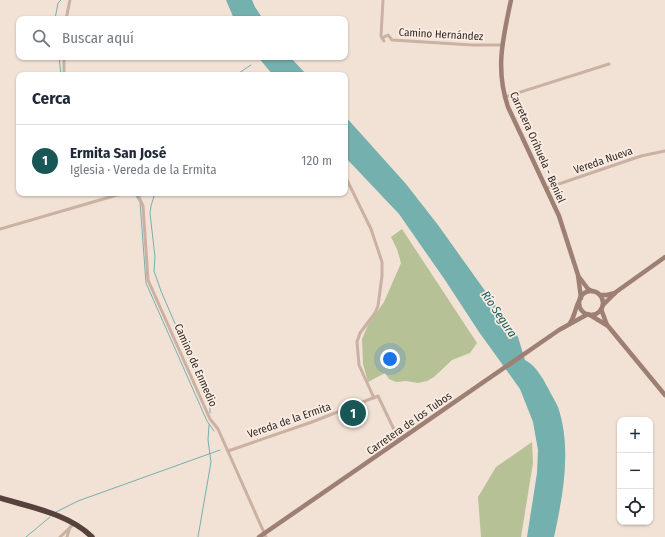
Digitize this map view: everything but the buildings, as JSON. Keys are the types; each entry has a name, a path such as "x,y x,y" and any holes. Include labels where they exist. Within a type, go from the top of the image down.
{"highway":[{"path":"0,498 56,515 92,537"}],"main road":[{"name":"Carretera Orihuela - Beniel","path":"511,0 502,45 501,76 505,97 559,216 578,275 580,299"},
{"path":"589,314 596,313 616,292 665,257"},
{"name":"Carretera Orihuela - Beniel","path":"578,275 588,289 593,291"},
{"path":"569,324 580,299 586,292 593,291 600,295 607,295 616,292"},
{"path":"600,295 603,301 602,307 608,326"},
{"path":"580,299 580,308 584,312 608,326 664,393"},
{"name":"Carretera de los Tubos","path":"259,537 266,535 399,440 529,351 569,324 589,314"}],"street":[{"path":"67,16 70,0"},
{"name":"Camino Hernández","path":"383,0 381,36 383,39 388,35 392,40 472,45 502,45"},
{"path":"64,60 64,72"},
{"path":"505,97 609,64"},
{"name":"Vereda Nueva","path":"547,188 642,156 665,151"},
{"path":"348,182 371,229 382,262 382,276 378,306 375,313 360,333 357,342 359,365 374,398 378,396 399,440"},
{"path":"0,229 114,196"},
{"name":"Camino de Enmedio","path":"138,196 143,206 148,280 210,420 218,428 266,535"},
{"name":"Vereda de la Ermita","path":"228,450 312,422 374,398"},
{"path":"60,537 73,525"},
{"path":"67,537 73,525"}],"green space":[{"path":"402,229 477,343 470,353 452,360 434,377 427,381 418,383 406,381 396,382 389,379 385,373 368,382 363,364 362,339 368,325 384,302 401,263 397,249 391,237"},
{"path":"532,442 533,463 521,537 481,537 478,497 496,467"}],"water":[{"path":"226,0 252,0 261,16 233,16"},
{"path":"260,60 293,60 304,72 270,72"},
{"name":"Río Segura","path":"348,119 406,184 438,225 518,337 525,360 538,372 558,407 565,439 565,472 554,537 527,537 537,473 538,450 533,422 520,389 479,332 399,214 348,160"}],"waterway":[{"path":"56,16 58,3 61,0"},
{"path":"59,60 61,72"},
{"path":"240,72 251,65"},
{"path":"136,196 140,202 146,283 207,421 214,431"},
{"path":"154,196 150,213 155,257 154,271 161,291 210,405 210,413"},
{"path":"198,537 211,462 208,440 209,425"},
{"path":"56,512 78,501 220,450"},
{"path":"26,537 50,517"}],"place":[{"name":"Ermita San José","path":"353,413"}]}
